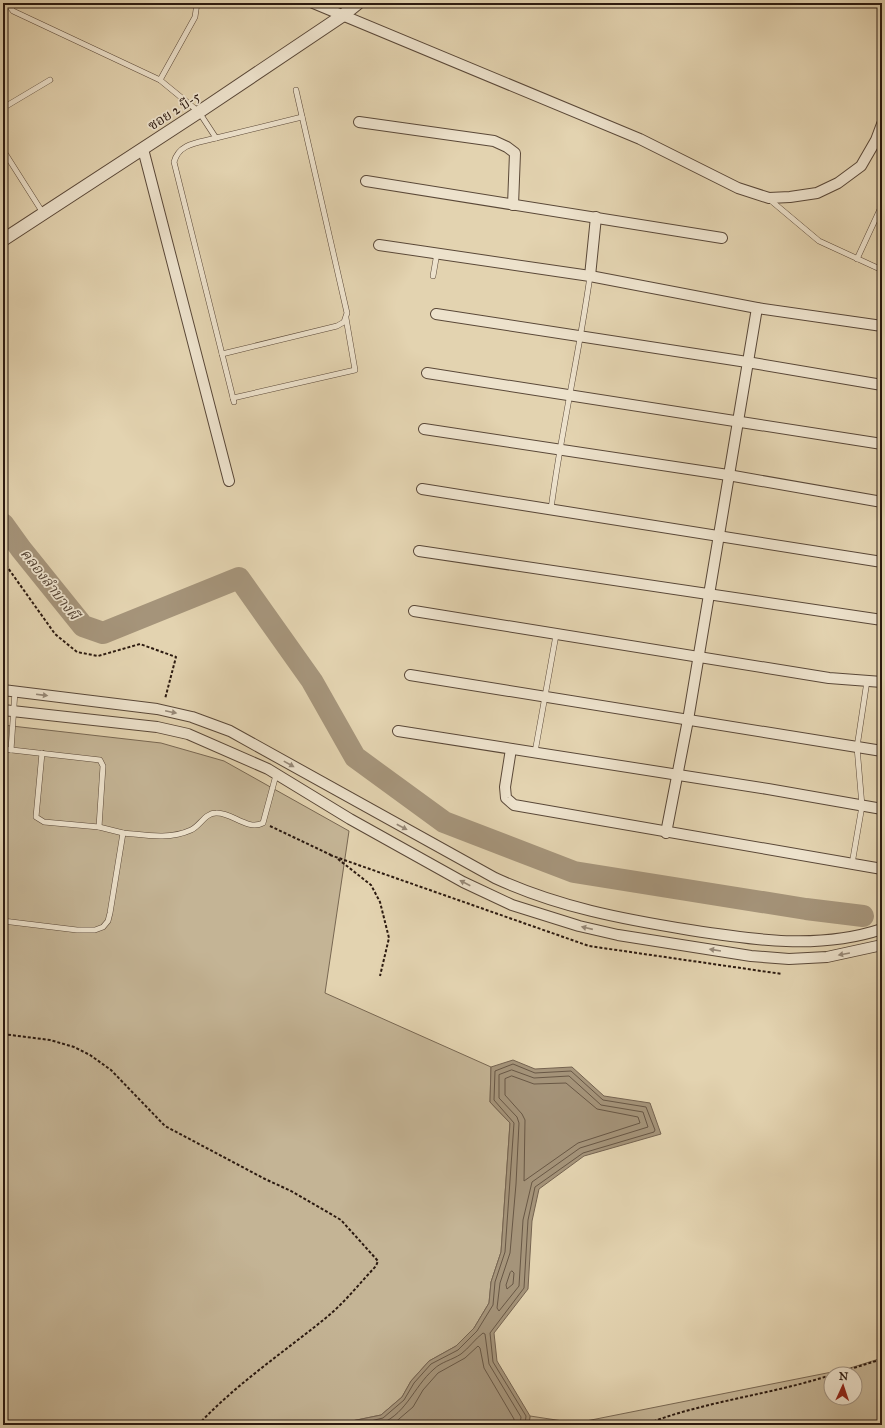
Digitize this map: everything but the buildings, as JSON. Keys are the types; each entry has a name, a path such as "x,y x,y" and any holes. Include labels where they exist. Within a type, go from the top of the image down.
{"street":[{"path":"313,3 640,139 738,188 769,198 817,193 838,183 861,166 876,140 882,124"},
{"name":"ซอย 2 บี-5","path":"3,240 199,112 342,16 358,3"},
{"path":"359,122 494,141 507,147 515,153 513,205"},
{"path":"143,149 229,481"},
{"path":"366,181 722,238"},
{"path":"590,276 596,217"},
{"path":"379,245 590,276 757,308 882,326"},
{"path":"666,833 688,720 737,420 757,308"},
{"path":"436,314 747,362 882,385"},
{"path":"427,373 737,420 882,444"},
{"path":"424,429 728,475 882,502"},
{"path":"422,489 882,562"},
{"path":"419,552 882,620"},
{"path":"414,611 829,678 882,682"},
{"path":"410,675 882,751"},
{"path":"3,690 163,710 192,717 230,731 495,878 524,891 557,903 623,920 747,939 793,943 831,940 865,935 882,929"},
{"path":"3,710 158,727 188,734 276,775 350,819 463,882 512,905 579,926 618,935 735,954 789,959 827,957 882,945"},
{"path":"398,731 677,774 882,809"},
{"path":"511,749 505,786 506,798 514,805 666,833 882,869"}],"lane":[{"path":"7,3 13,11 160,80 199,112 216,138"},
{"path":"160,80 195,17 197,3"},
{"path":"3,108 50,80"},
{"path":"296,90 346,306 346,318 355,370 234,400 174,162 176,154 181,148 302,117"},
{"path":"3,150 44,214"},
{"path":"769,198 819,241 882,270"},
{"path":"857,259 882,205"},
{"path":"433,276 436,254"},
{"path":"550,509 558,449 582,337 590,276"},
{"path":"222,354 337,326 344,322 346,318"},
{"path":"535,752 556,635"},
{"path":"852,864 862,806 857,747 867,681"},
{"path":"11,750 15,692"},
{"path":"3,749 100,760 103,763 99,827"},
{"path":"42,753 36,816 38,819 44,822 99,827 123,833 159,836 178,834 192,830 208,816 215,813 250,824 263,823 276,775"},
{"path":"3,922 77,930 95,930 103,927 108,921 110,913 123,833"}],"path":[{"path":"3,561 55,634 78,652 98,656 140,644 176,657 163,710"},
{"path":"263,823 344,862 371,885 380,902 389,938 380,976"},
{"path":"3,1034 50,1040 74,1047 90,1055 111,1070 165,1126 265,1179 291,1191 341,1220 378,1261 376,1266 328,1316 258,1372 212,1411 198,1425"},
{"path":"860,1366 882,1359"},
{"path":"644,1425 667,1416 802,1385 823,1378"}],"shaded area":[{"path":"3,725 161,743 224,761 349,831 325,993 491,1067 490,1102 510,1123 501,1252 491,1282 489,1303 474,1328 456,1346 429,1361 411,1381 402,1397 381,1415 323,1425 3,1425"},
{"path":"882,1358 882,1425 529,1425 530,1416 576,1423 823,1374 823,1406 863,1406 863,1366 857,1366"}],"water":[{"path":"513,1060 535,1069 572,1067 604,1096 650,1103 661,1134 584,1156 539,1189 532,1221 528,1289 494,1333 497,1361 530,1416 529,1425 323,1425 381,1415 402,1397 411,1381 429,1361 456,1346 474,1328 489,1303 491,1282 501,1252 510,1123 490,1102 491,1067"}],"waterway":[{"name":"คลองลำบางผี","path":"3,524 21,549 83,626 103,633 239,578 312,681 355,757 444,822 574,872 806,909 863,916"}]}
